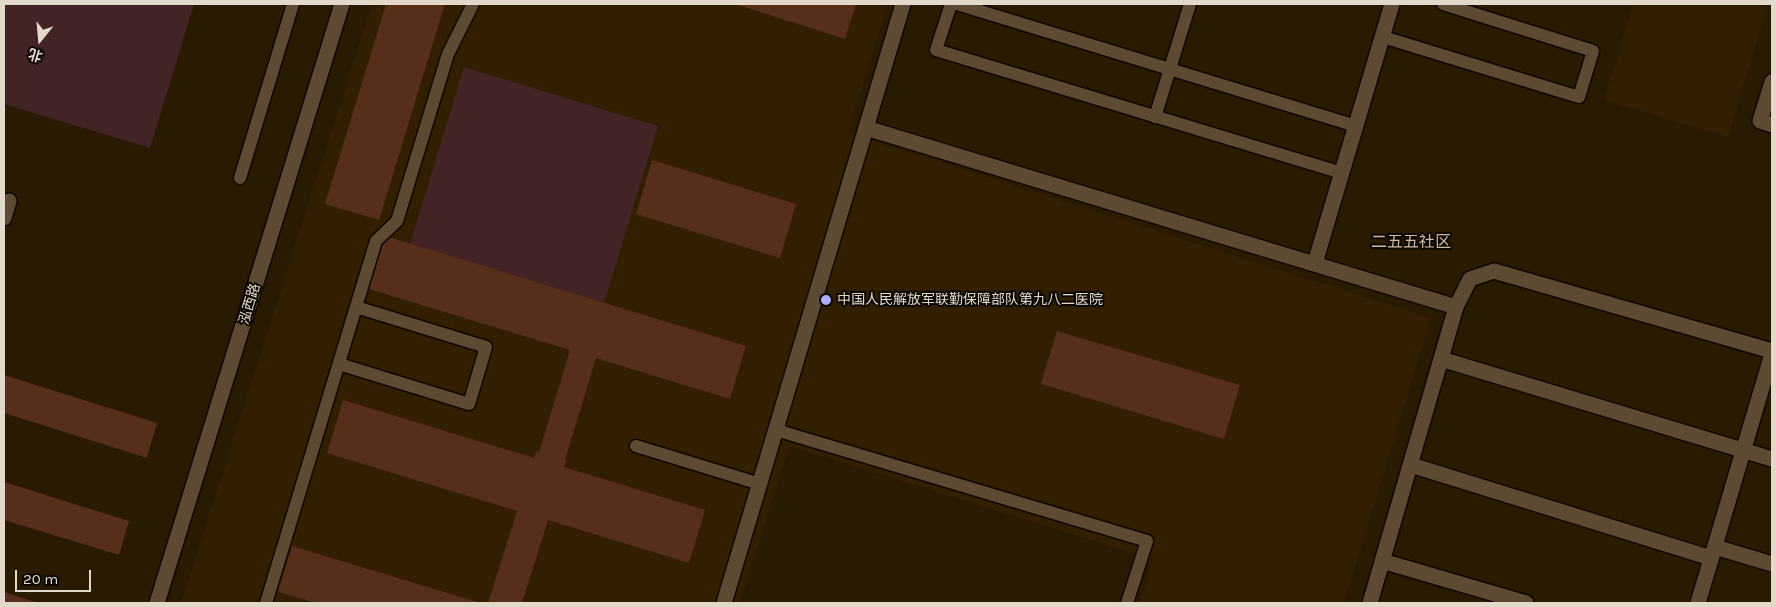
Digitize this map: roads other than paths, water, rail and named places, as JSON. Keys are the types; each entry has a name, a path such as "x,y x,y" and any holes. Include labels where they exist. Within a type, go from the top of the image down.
{"street":[{"name":"泓西路","path":"157,603 342,4"},
{"path":"724,603 903,4"},
{"path":"1315,263 1392,4"},
{"path":"1772,82 1760,121 1772,125"},
{"path":"866,128 1456,306"},
{"path":"4,218 9,201"},
{"path":"1370,603 1456,306 1470,279 1494,271 1772,352 1698,603"},
{"path":"1441,358 1772,459"},
{"path":"1411,465 1713,552 1772,564"},
{"path":"1382,561 1526,603"}],"lane":[{"path":"240,178 293,4"},
{"path":"266,603 376,241 396,221 448,54 473,4"},
{"path":"951,4 936,50 1342,173"},
{"path":"957,4 1356,126"},
{"path":"1155,117 1190,4"},
{"path":"1382,37 1579,97 1593,51 1443,4"},
{"path":"339,364 468,404 486,347 356,306"},
{"path":"776,430 1147,541 1127,603"},
{"path":"636,446 760,484"}],"place":[{"name":"中国人民解放军联勤保障部队第九八二医院","path":"826,300"}],"district":[{"name":"二五五社区","path":"1411,242"}]}
